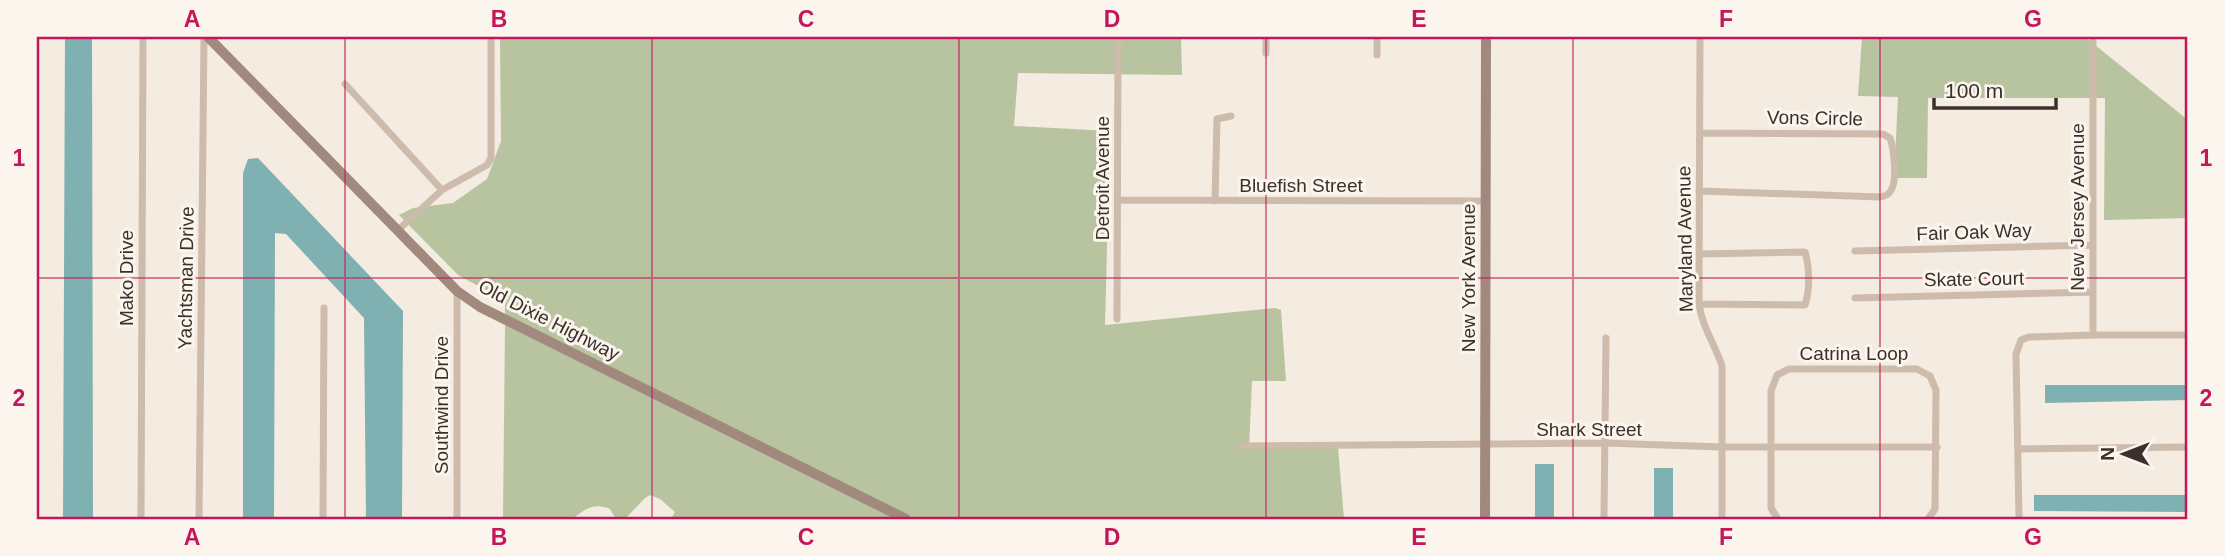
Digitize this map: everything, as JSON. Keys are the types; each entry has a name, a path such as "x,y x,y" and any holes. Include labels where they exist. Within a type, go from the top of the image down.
{"street":[{"name":"Mako Drive","path":"141,519 143,37"},
{"name":"Old Dixie Highway","path":"206,37 397,231 457,290 480,307 906,519"},
{"name":"Yachtsman Drive","path":"199,519 206,37"},
{"path":"397,231 442,190 487,165 491,158 491,37"},
{"name":"Detroit Avenue","path":"1117,319 1118,37"},
{"path":"1266,37 1266,53"},
{"path":"1377,37 1377,55"},
{"name":"New York Avenue","path":"1485,519 1486,37"},
{"name":"Maryland Avenue","path":"1700,37 1699,304 1703,325 1723,366 1722,519"},
{"name":"New Jersey Avenue","path":"2092,37 2093,335"},
{"path":"345,84 442,190"},
{"path":"1215,201 1217,119 1231,116"},
{"name":"Vons Circle","path":"1699,191 1880,197 1888,195 1892,190 1894,176 1892,143 1890,138 1883,134 1700,132"},
{"name":"Bluefish Street","path":"1118,200 1485,201"},
{"name":"Fair Oak Way","path":"1855,251 2093,245"},
{"path":"1699,304 1805,306 1808,274 1805,253 1700,254"},
{"name":"Southwind Drive","path":"457,290 457,519"},
{"name":"Skate Court","path":"1855,298 2093,292"},
{"path":"323,519 324,308"},
{"path":"2019,519 2016,354 2021,340 2029,337 2093,335 2188,335"},
{"path":"1604,519 1606,338"},
{"name":"Catrina Loop","path":"1770,446 1772,391 1777,375 1783,371 1917,369 1930,376 1936,390 1937,447"},
{"name":"Shark Street","path":"1241,446 1605,443 1722,447 1937,447"},
{"path":"1770,446 1771,508 1778,519"},
{"path":"1928,519 1936,509 1937,447"},
{"path":"2018,449 2188,447"}],"green space":[{"path":"500,37 1181,37 1182,75 1018,73 1014,126 1110,131 1105,325 1275,308 1281,310 1286,381 1252,381 1249,449 1338,447 1344,519 916,519 505,314 505,301 458,275 399,215 413,208 453,203 487,179 501,141"},
{"path":"1862,37 2085,37 2188,120 2188,218 2104,220 2105,98 1928,98 1927,178 1894,178 1898,97 1858,96"},
{"path":"505,324 897,519 671,519 675,512 660,499 650,495 625,519 616,519 610,509 599,506 585,510 572,519 503,519"}],"water":[{"path":"65,37 92,37 93,519 63,519"},
{"path":"258,158 403,311 402,519 366,519 364,318 286,234 275,233 274,519 243,519 243,173 248,159"},
{"path":"2045,385 2188,385 2188,400 2045,403"},
{"path":"1535,464 1554,464 1554,519 1535,519"},
{"path":"1654,468 1673,468 1673,519 1654,519"},
{"path":"2034,495 2188,495 2188,512 2034,511"}]}
